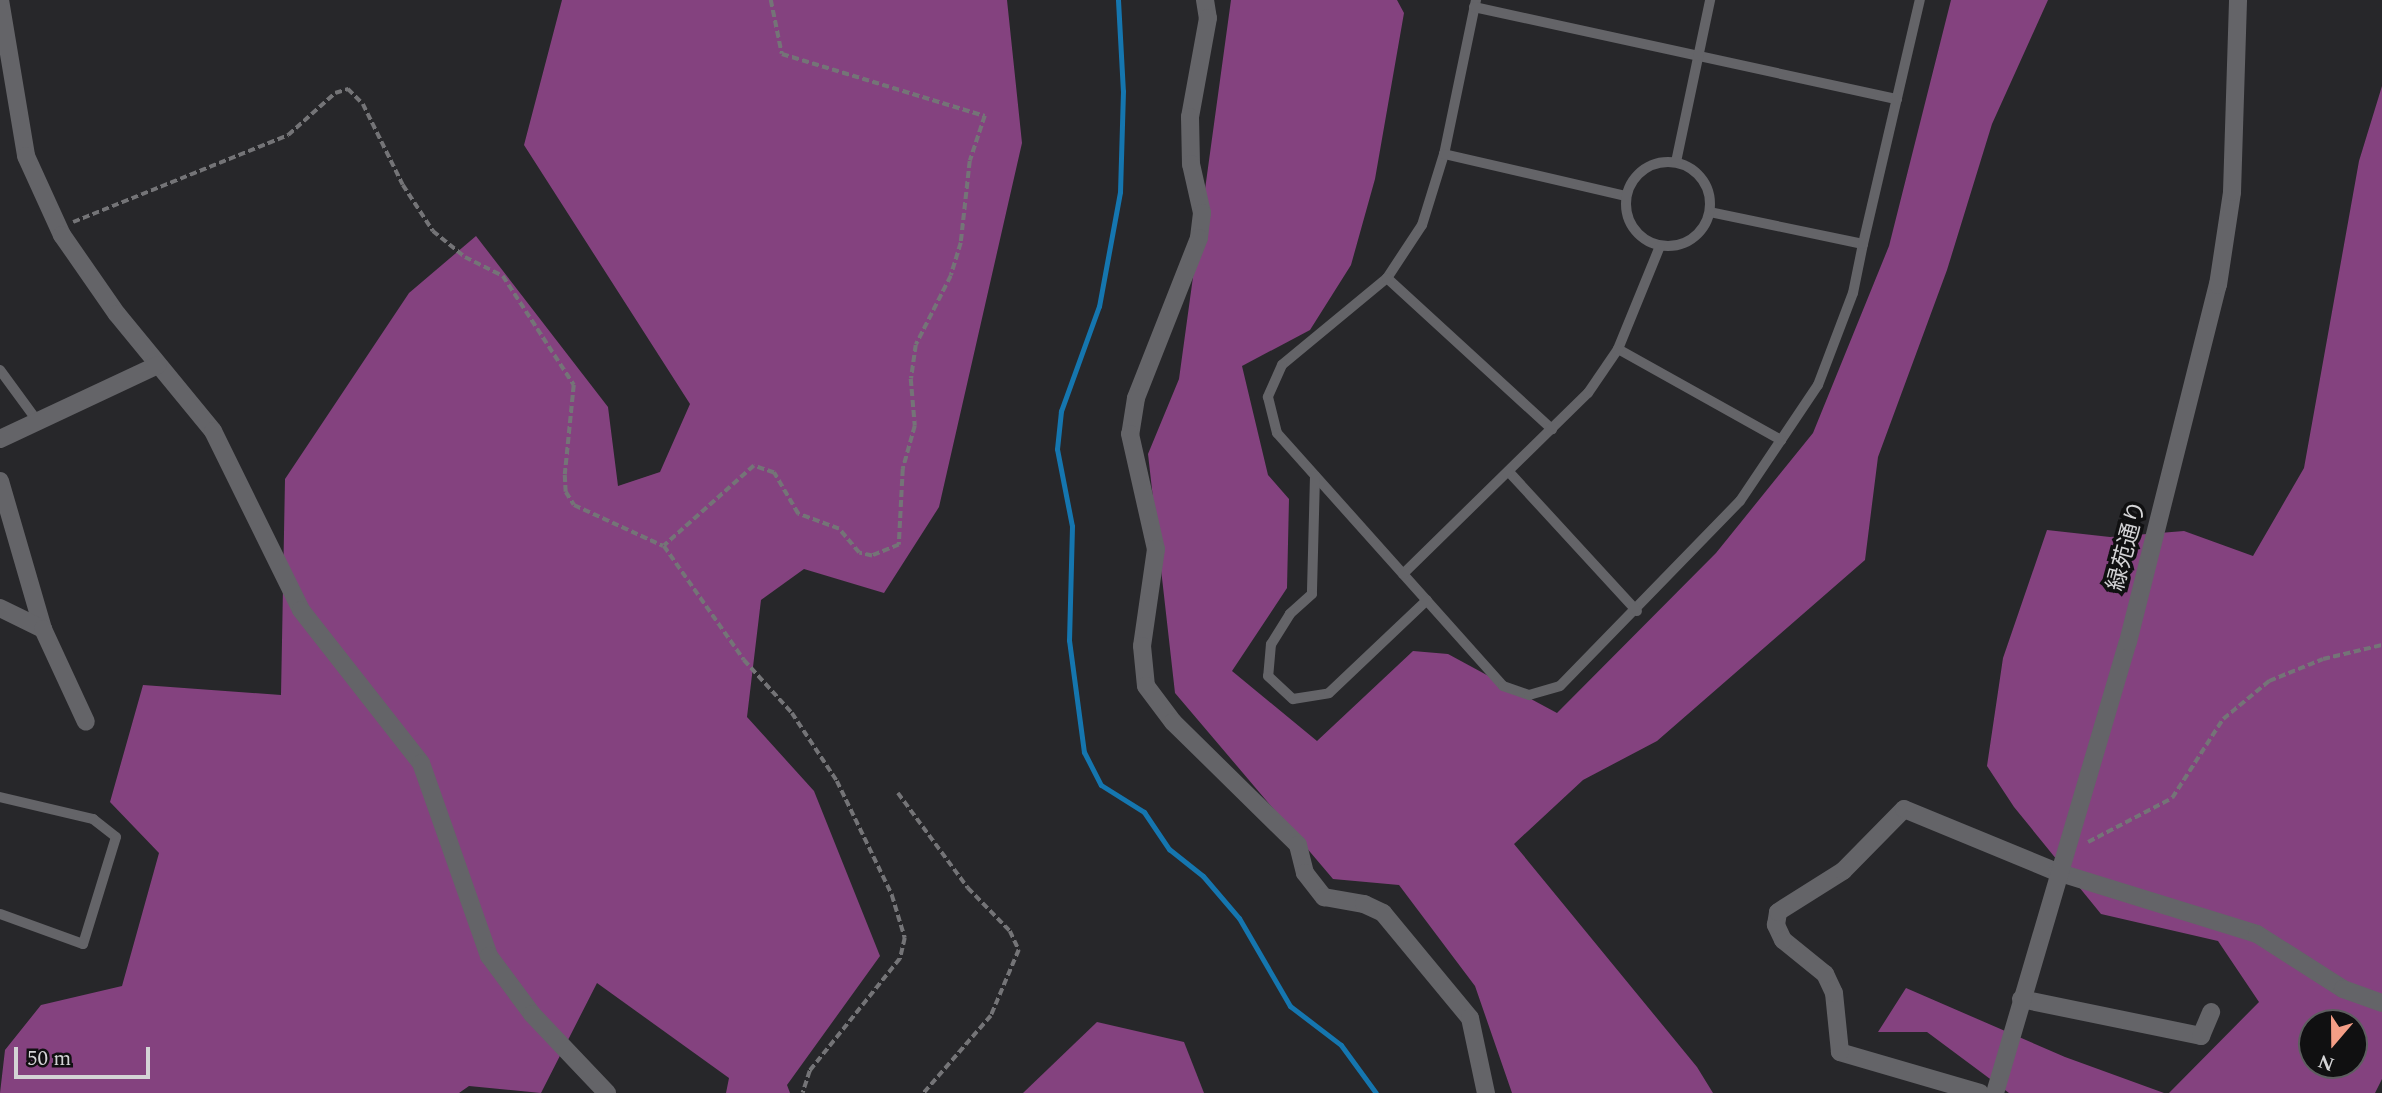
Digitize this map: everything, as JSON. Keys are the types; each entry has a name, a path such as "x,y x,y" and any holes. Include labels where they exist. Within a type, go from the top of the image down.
{"street":[{"path":"0,0 26,156 58,229 117,314 213,431 301,610 421,763 452,838 489,956 532,1014 607,1093"},
{"path":"1205,0 1208,18 1190,117 1191,164 1202,213 1199,238 1136,398 1130,434 1156,549 1142,646 1146,686 1173,723 1298,845 1305,873 1324,897 1364,904 1382,913 1453,997 1470,1018 1486,1093"},
{"name":"緑苑通り","path":"1995,1093 2059,864 2128,642 2218,285 2232,192 2238,0"},
{"path":"0,439 158,365"},
{"path":"0,481 43,629 86,722"},
{"path":"0,608 43,629"},
{"path":"1980,1093 1840,1052 1834,993 1825,974 1783,940 1776,925 1778,912 1843,871 1904,809 2257,934 2343,989 2382,1003"},
{"path":"2021,999 2201,1036 2211,1012"}],"lane":[{"path":"1676,162 1696,55 1710,0"},
{"path":"1897,99 1475,3 1444,154 1422,225 1387,278 1282,365 1268,397 1277,433 1503,686 1529,695 1560,686 1637,611 1740,501 1818,385 1853,293 1920,0"},
{"path":"1444,154 1626,196"},
{"path":"1676,162 1704,180 1710,212 1692,239 1660,246 1633,228 1626,196 1644,169 1676,162"},
{"path":"1710,212 1863,244"},
{"path":"1403,573 1588,393 1618,349 1660,246"},
{"path":"1387,278 1552,429"},
{"path":"1618,349 1781,440"},
{"path":"0,370 38,422"},
{"path":"1509,472 1637,611"},
{"path":"1315,476 1311,594 1290,614 1271,643 1268,676 1293,699 1329,693 1427,600"},
{"path":"0,797 93,819 116,837 83,944 0,914"}],"path":[{"path":"663,546 754,466 774,473 798,514 839,529 859,553 872,556 899,545 903,469 915,426 911,379 916,345 951,276 961,243 970,161 985,116 782,54 771,0"},
{"path":"58,229 289,135 335,93 348,89 363,104 403,185 433,231 465,257 503,276 574,385 565,475 566,492 574,505 663,546 744,660 792,713 837,781 892,895 905,938 900,959 810,1071 803,1093"},
{"path":"2059,864 2172,797 2223,719 2269,681 2323,659 2382,645"},
{"path":"898,793 968,888 1010,931 1019,950 991,1016 923,1093"}],"shaded area":[{"path":"562,0 1007,0 1022,143 939,507 884,593 804,569 761,600 747,717 814,791 880,956 787,1085 790,1093 726,1093 729,1078 597,983 541,1093 469,1086 459,1093 0,1093 5,1050 41,1005 122,986 159,853 110,802 143,685 281,695 285,479 409,293 476,236 608,407 618,486 660,472 690,404 524,145"},
{"path":"1231,0 1397,0 1404,13 1375,179 1351,265 1310,330 1242,366 1268,475 1289,499 1287,588 1232,671 1317,741 1413,651 1448,654 1557,713 1716,553 1813,433 1889,246 1951,0 2048,0 1992,124 1947,270 1878,457 1865,560 1657,741 1583,780 1514,844 1697,1067 1713,1093 1512,1093 1475,986 1399,885 1333,879 1175,693 1148,454 1179,379"},
{"path":"2382,86 2382,1079 2375,1093 2169,1093 2259,1002 2218,941 2101,914 2014,807 1987,766 2003,658 2047,530 2110,537 2184,531 2253,556 2304,468 2359,161"},
{"path":"1906,988 2065,1057 2164,1093 2009,1093 1927,1032 1878,1032"},
{"path":"1097,1022 1184,1042 1204,1093 1023,1093"}],"waterway":[{"path":"1118,0 1123,91 1120,192 1099,306 1061,411 1057,449 1072,526 1069,640 1084,752 1101,785 1144,812 1169,849 1203,876 1239,918 1290,1006 1341,1045 1376,1093"}]}
